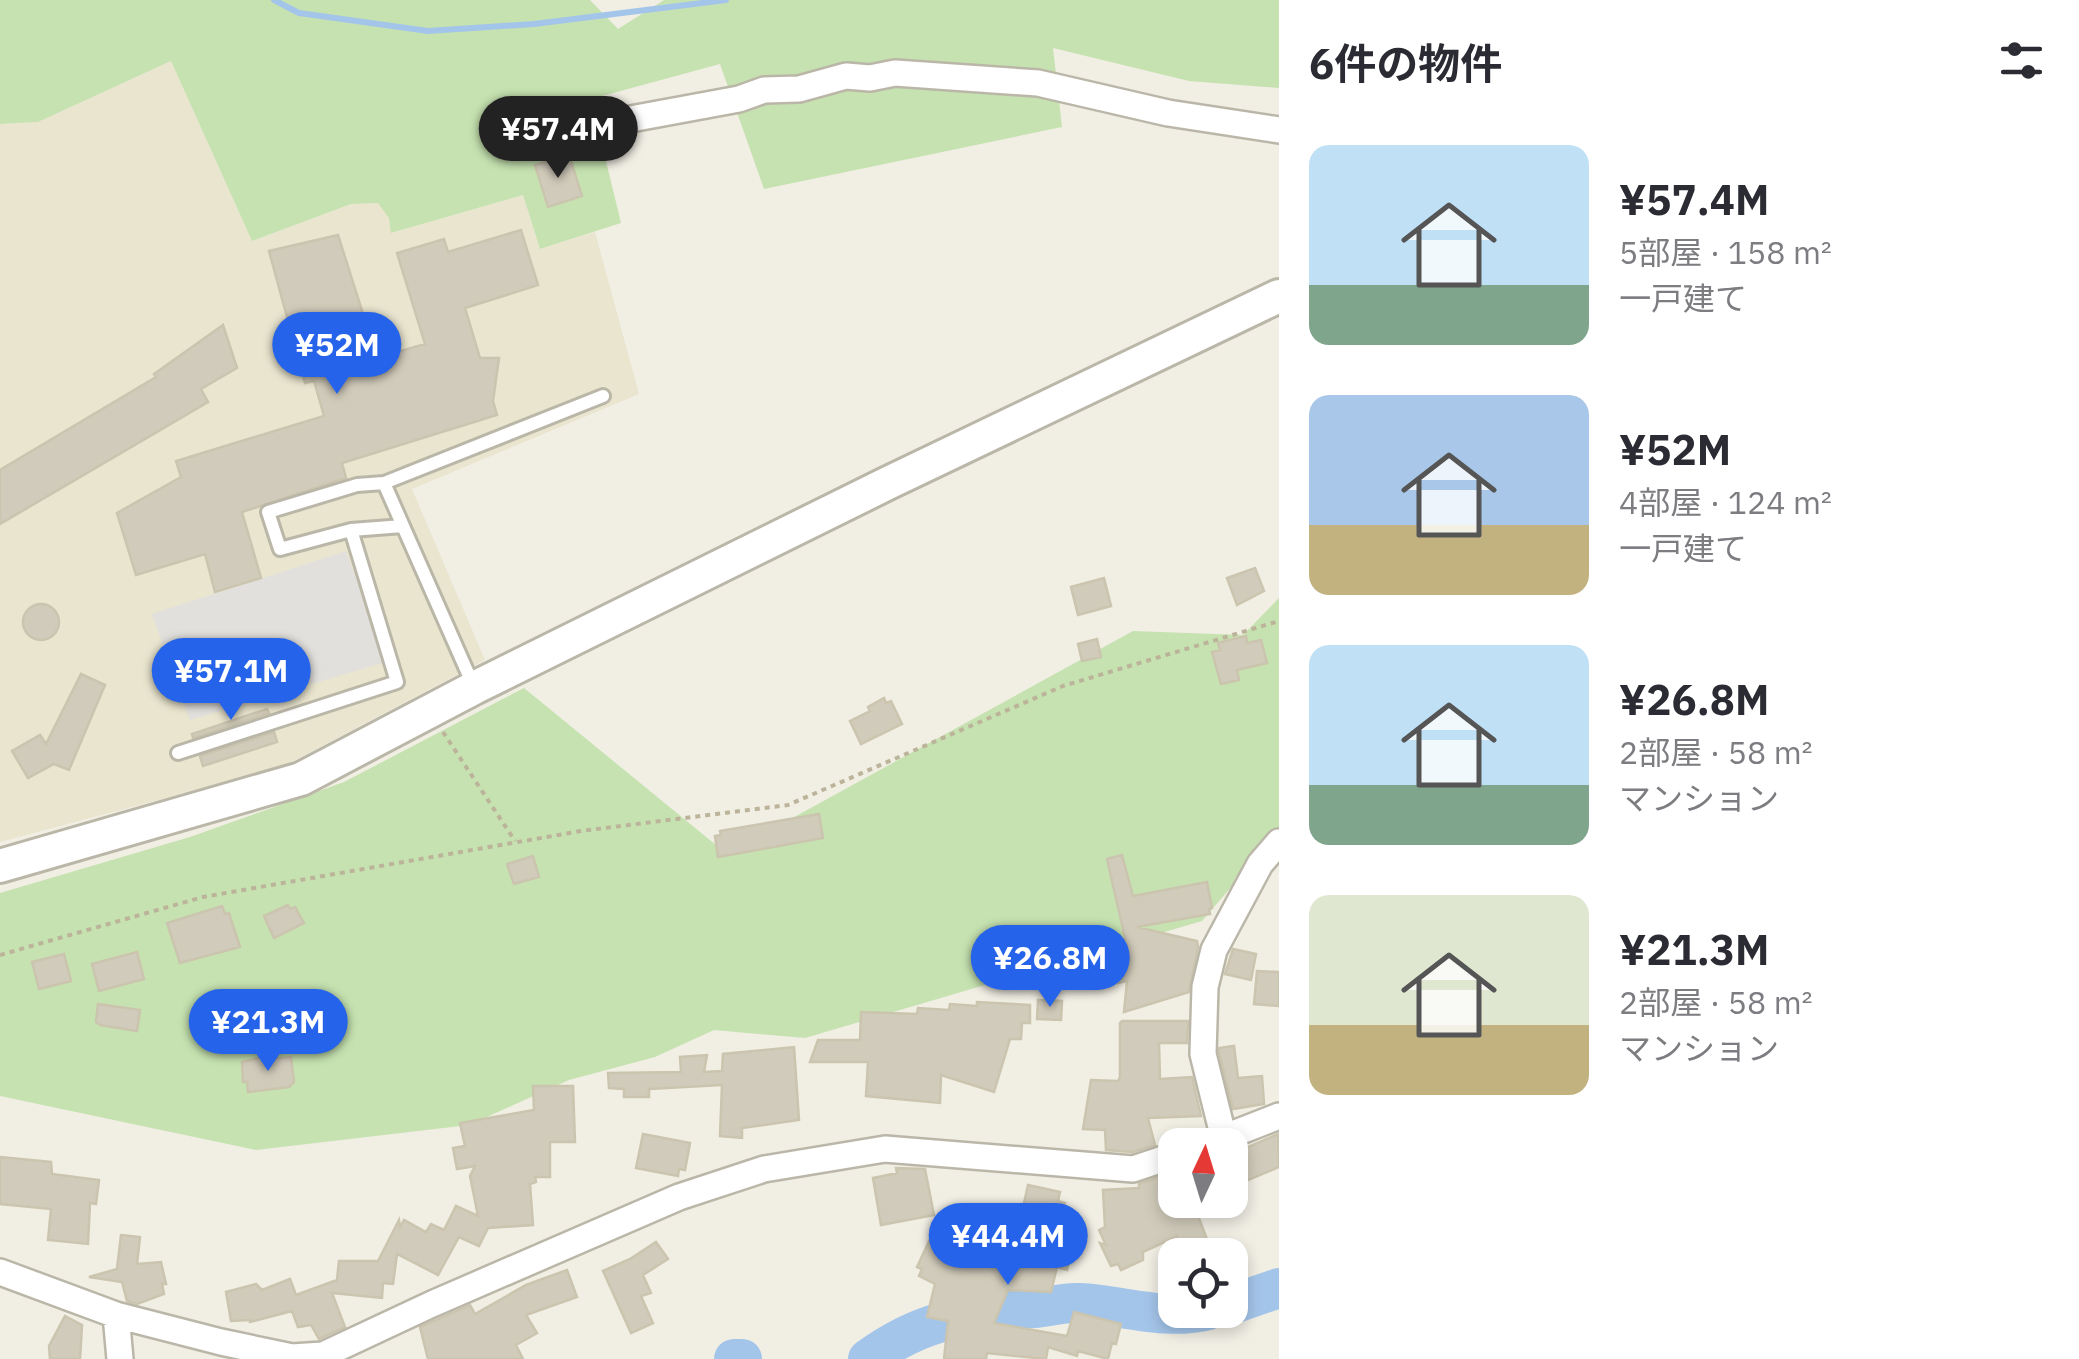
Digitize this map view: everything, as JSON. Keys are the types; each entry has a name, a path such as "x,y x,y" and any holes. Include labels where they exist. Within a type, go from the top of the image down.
{"street":[{"path":"572,134 598,125 739,99 764,90 799,89 846,76 870,78 895,73 1038,83 1168,112 1279,130"},
{"path":"0,866 301,778 888,482 1279,296"},
{"path":"1212,1128 1203,1054 1205,987 1214,950 1260,864 1279,842"},
{"path":"1248,1128 1279,1116"},
{"path":"0,1272 116,1315 292,1357 323,1355 678,1197 764,1169 885,1149 1134,1169 1158,1161"},
{"path":"116,1315 120,1359"}],"lane":[{"path":"403,526 351,530 280,549 268,512 356,485 384,483 603,396"},
{"path":"384,483 474,688"},
{"path":"178,753 397,682 351,530"}],"path":[{"path":"0,954 204,897 516,842 788,804 1063,686 1279,621"},
{"path":"429,711 516,842"}],"shaded area":[{"path":"171,61 252,241 351,204 378,202 390,218 392,233 523,195 540,249 595,232 639,394 412,489 485,660 282,767 0,842 0,124 38,122"},
{"path":"346,551 386,662 190,720 152,614"}],"green space":[{"path":"0,0 590,0 618,29 664,0 1279,0 1279,88 1189,81 1053,48 1062,127 764,189 720,64 591,99 621,223 540,249 523,195 391,233 389,218 378,203 351,204 252,241 171,61 38,122 0,124"},
{"path":"1279,598 1279,831 1202,921 805,1038 714,1030 655,1057 569,1080 469,1125 256,1150 0,1096 0,893 190,837 344,782 524,688 727,854 1133,631 1243,635"}],"building":[{"path":"569,155 582,196 548,207 535,165"},
{"path":"521,230 538,285 465,308 480,358 499,358 493,401 497,415 342,463 346,478 242,512 261,578 215,592 205,554 136,575 117,513 181,477 176,461 324,416 314,381 305,383 269,251 338,235 377,358 425,344 397,253 444,239 448,252"},
{"path":"223,325 237,368 201,389 208,402 0,524 0,470 156,377 154,374"},
{"path":"1255,568 1264,591 1237,605 1227,578"},
{"path":"1104,578 1111,606 1078,615 1071,587"},
{"path":"41,604 54,609 59,622 54,635 41,640 28,635 23,622 28,609"},
{"path":"1246,636 1247,643 1261,640 1267,663 1237,670 1239,680 1221,684 1212,652 1220,650 1218,643"},
{"path":"1097,639 1101,657 1082,661 1078,644"},
{"path":"81,674 105,685 69,770 54,764 28,778 12,751 40,735 46,744"},
{"path":"884,698 886,703 891,701 902,724 861,744 850,721"},
{"path":"267,709 269,713 193,738 192,734"},
{"path":"274,732 277,742 203,766 200,756"},
{"path":"819,814 823,838 718,857 715,836 721,835 720,831"},
{"path":"1122,855 1133,896 1207,882 1212,908 1210,914 1137,927 1197,941 1198,947 1189,992 1124,1012 1127,981 1118,983 1115,961 1130,960 1107,859"},
{"path":"533,856 539,877 514,884 507,864"},
{"path":"288,905 290,909 295,907 304,923 274,938 264,916"},
{"path":"222,906 225,914 229,913 240,947 180,963 167,923"},
{"path":"1233,949 1256,954 1251,980 1225,974"},
{"path":"137,952 144,979 99,991 92,964"},
{"path":"64,954 71,981 39,989 32,962"},
{"path":"1257,971 1279,972 1279,1006 1254,1004"},
{"path":"1038,1000 1062,1001 1061,1020 1037,1019"},
{"path":"977,1002 1030,1005 1030,1023 1022,1023 1021,1039 1010,1039 994,1092 941,1075 940,1103 866,1096 868,1062 810,1062 818,1040 860,1040 861,1012 917,1014 918,1008 949,1010 950,1004 977,1006"},
{"path":"98,1004 140,1010 137,1031 100,1025 96,1022"},
{"path":"1122,1021 1188,1021 1187,1043 1159,1043 1160,1079 1192,1077 1201,1116 1148,1118 1155,1145 1132,1152 1106,1150 1105,1130 1083,1129 1091,1080 1118,1081 1120,1077"},
{"path":"1234,1046 1238,1078 1262,1076 1264,1104 1233,1109 1219,1048"},
{"path":"794,1047 799,1120 742,1128 742,1138 720,1136 722,1085 649,1089 649,1097 624,1097 624,1089 609,1088 608,1073 681,1072 680,1057 707,1055 704,1072 722,1071 723,1054"},
{"path":"271,1055 271,1059 291,1057 294,1082 289,1087 248,1092 242,1062"},
{"path":"533,1086 573,1086 575,1142 550,1142 550,1177 535,1177 536,1182 530,1184 533,1225 488,1228 479,1246 459,1237 438,1275 397,1254 393,1284 383,1283 382,1298 332,1293 345,1327 319,1339 311,1325 298,1327 292,1311 250,1322 231,1321 226,1292 256,1284 262,1290 290,1279 296,1295 337,1280 339,1261 378,1261 399,1220 400,1227 404,1220 426,1232 431,1224 444,1230 456,1206 478,1216 470,1176 475,1166 457,1169 453,1148 465,1146 460,1123 534,1110"},
{"path":"643,1134 690,1143 685,1170 679,1169 678,1176 636,1168"},
{"path":"1278,1134 1279,1167 1248,1180 1248,1147"},
{"path":"0,1157 51,1162 52,1174 99,1180 96,1204 90,1203 88,1244 48,1240 51,1209 0,1204"},
{"path":"896,1168 925,1169 934,1215 881,1225 873,1178 897,1173"},
{"path":"1158,1178 1158,1218 1199,1218 1207,1238 1158,1238 1158,1245 1143,1252 1143,1260 1121,1270 1118,1264 1111,1266 1100,1243 1106,1245 1099,1230 1105,1227 1103,1190 1139,1188 1139,1184"},
{"path":"1028,1185 1060,1192 1058,1201 1065,1203 1054,1249 1073,1241 1067,1270 1057,1267 1051,1292 1008,1290 994,1323 1067,1336 1074,1312 1121,1324 1116,1344 1112,1343 1108,1359 1078,1351 1077,1356 1048,1347 1046,1359 987,1353 986,1359 944,1359 948,1321 927,1317 935,1284 919,1276 922,1269 917,1267 931,1237 979,1258 992,1221 1018,1230"},
{"path":"121,1235 140,1237 137,1264 161,1262 164,1294 137,1304 127,1301 122,1282 89,1277 117,1269"},
{"path":"656,1242 668,1259 643,1275 651,1293 641,1296 653,1323 631,1333 603,1271"},
{"path":"567,1270 577,1297 526,1315 537,1333 516,1345 523,1359 428,1359 420,1327 470,1305 475,1314 526,1285"},
{"path":"65,1316 82,1325 80,1359 50,1359 49,1346"}],"waterway":[{"path":"274,0 299,13 428,31 534,24 726,0"},
{"path":"1248,1299 1279,1288"},
{"path":"868,1359 909,1334 987,1313 1073,1303 1158,1313"},
{"path":"734,1359 742,1359"}]}
